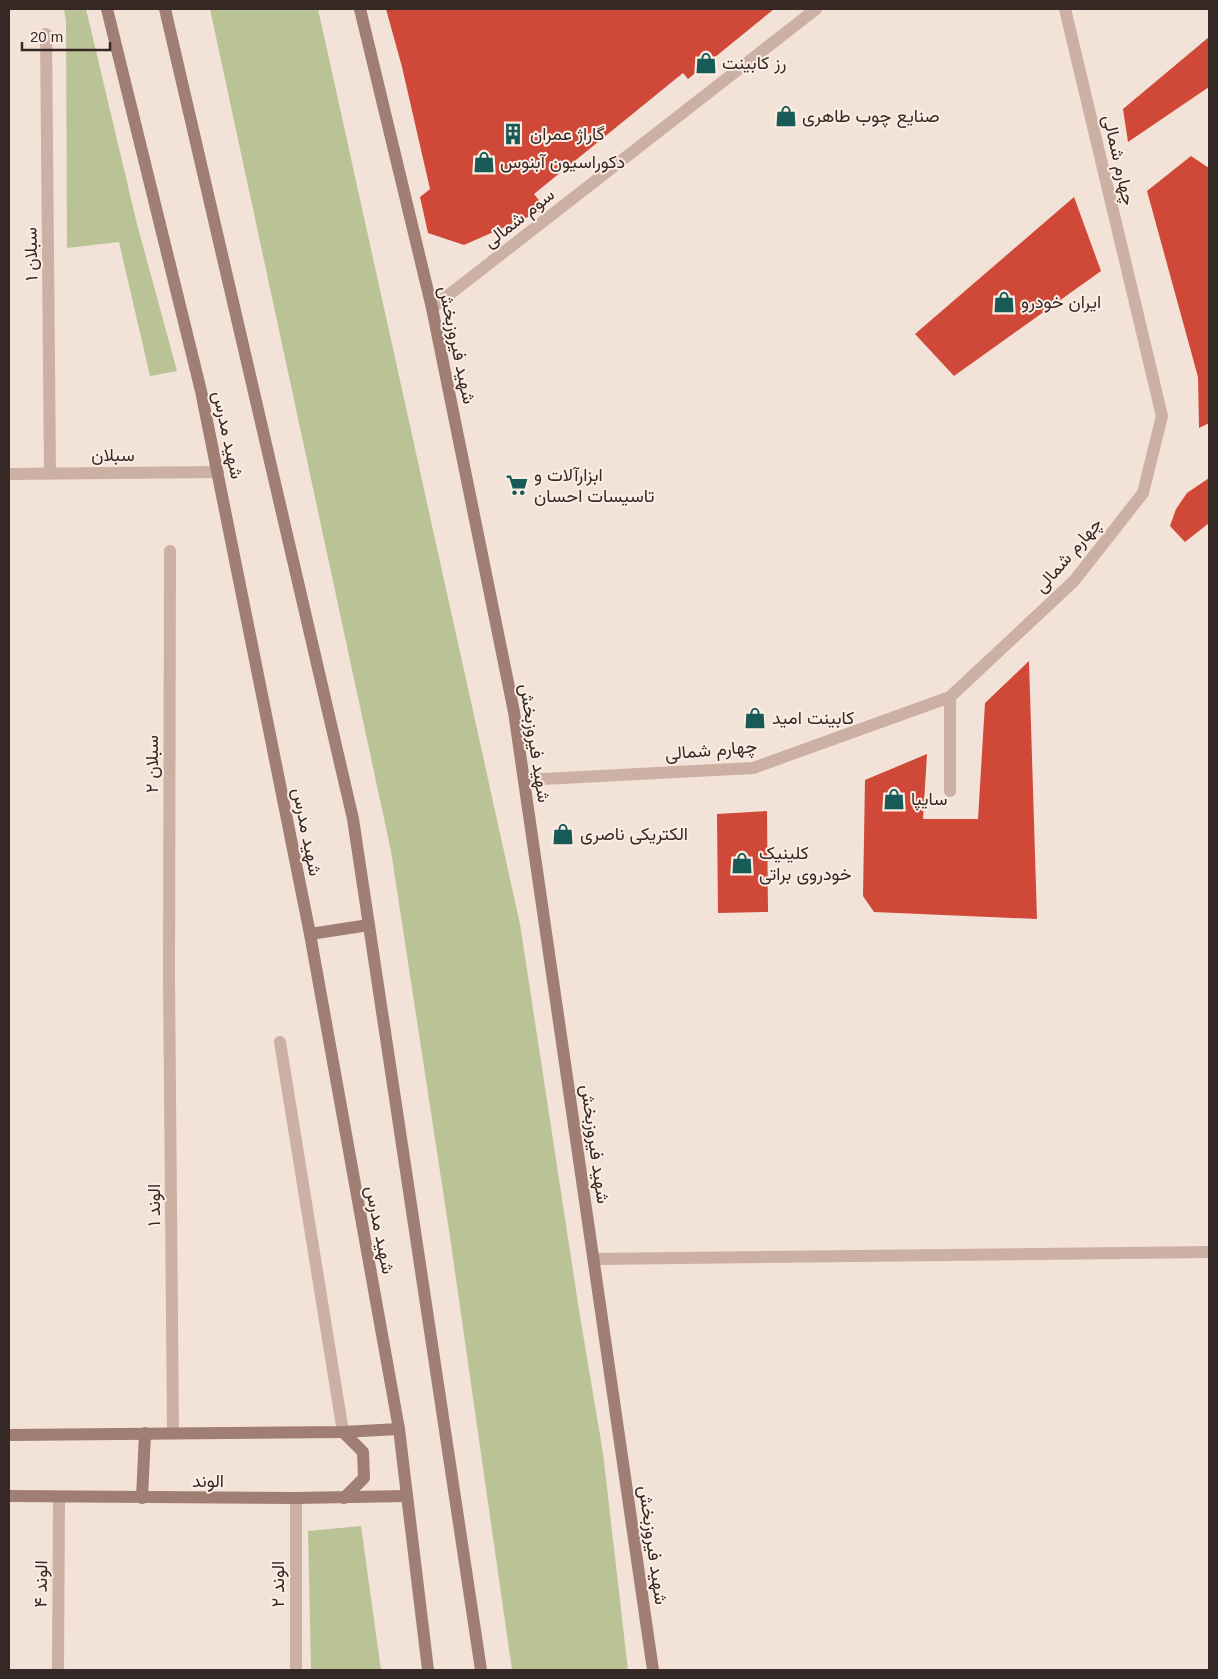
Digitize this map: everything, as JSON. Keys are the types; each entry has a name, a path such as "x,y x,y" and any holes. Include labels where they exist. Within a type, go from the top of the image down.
{"main road":[{"name":"شهید مدرس","path":"107,9 201,391 310,934 400,1429 428,1670"},
{"name":"شهید مدرس","path":"165,9 353,819 481,1670"},
{"name":"شهید فیروزبخش","path":"360,9 432,308 514,712 653,1670"},
{"path":"310,934 369,925"},
{"path":"9,1435 343,1432 400,1429"},
{"path":"343,1432 363,1452 364,1478 344,1498"},
{"path":"142,1498 145,1433"},
{"name":"الوند","path":"9,1496 59,1498 344,1498 407,1496"}],"street":[{"name":"سوم شمالی","path":"432,308 816,9"},
{"name":"چهارم شمالی","path":"524,780 753,768 950,697 1074,581 1143,493 1162,416 1065,9"},
{"name":"سبلان ۱","path":"46,34 50,473"},
{"name":"سبلان","path":"9,474 218,472"},
{"name":"سبلان ۲","path":"169,978 170,551"},
{"path":"950,697 950,791"},
{"name":"الوند ۱","path":"169,978 173,1433"},
{"path":"280,1042 343,1432"},
{"path":"594,1259 1209,1252"},
{"name":"الوند ۴","path":"58,1670 59,1498"},
{"name":"الوند ۲","path":"296,1498 296,1670"}],"green space":[{"path":"64,9 86,9 137,224 177,371 150,376 119,242 67,248 66,21"},
{"path":"210,9 318,9 520,924 579,1310 603,1453 628,1670 512,1670 450,1237 391,851"},
{"path":"361,1526 381,1670 311,1670 308,1531"}],"building":[{"name":"گاراژ عمران","path":"386,9 774,9 688,79 683,73 534,194 546,209 464,245 428,233 420,197 430,189 402,67"},
{"path":"1209,37 1209,87 1128,142 1123,109"},
{"path":"1191,156 1209,168 1209,423 1199,428 1198,377 1147,191"},
{"name":"ایران خودرو","path":"1074,197 1101,271 954,376 915,334"},
{"path":"1209,478 1209,523 1185,542 1170,526 1176,509 1187,493"},
{"name":"سایپا","path":"1029,661 1037,919 874,912 863,896 865,780 927,754 923,819 978,819 985,703"},
{"name":"کلینیک خودروی براتی","path":"767,811 768,912 718,913 717,814"}],"place":[{"name":"رز کابینت","path":"706,63"},
{"name":"صنایع چوب طاهری","path":"786,116"},
{"name":"گاراژ عمران","path":"513,134"},
{"name":"دکوراسیون آبنوس","path":"484,162"},
{"name":"ایران خودرو","path":"1004,302"},
{"name":"ابزارآلات و تاسیسات احسان","path":"517,485"},
{"name":"کابینت امید","path":"755,718"},
{"name":"سایپا","path":"894,799"},
{"name":"الکتریکی ناصری","path":"563,834"},
{"name":"کلینیک خودروی براتی","path":"742,863"}]}
